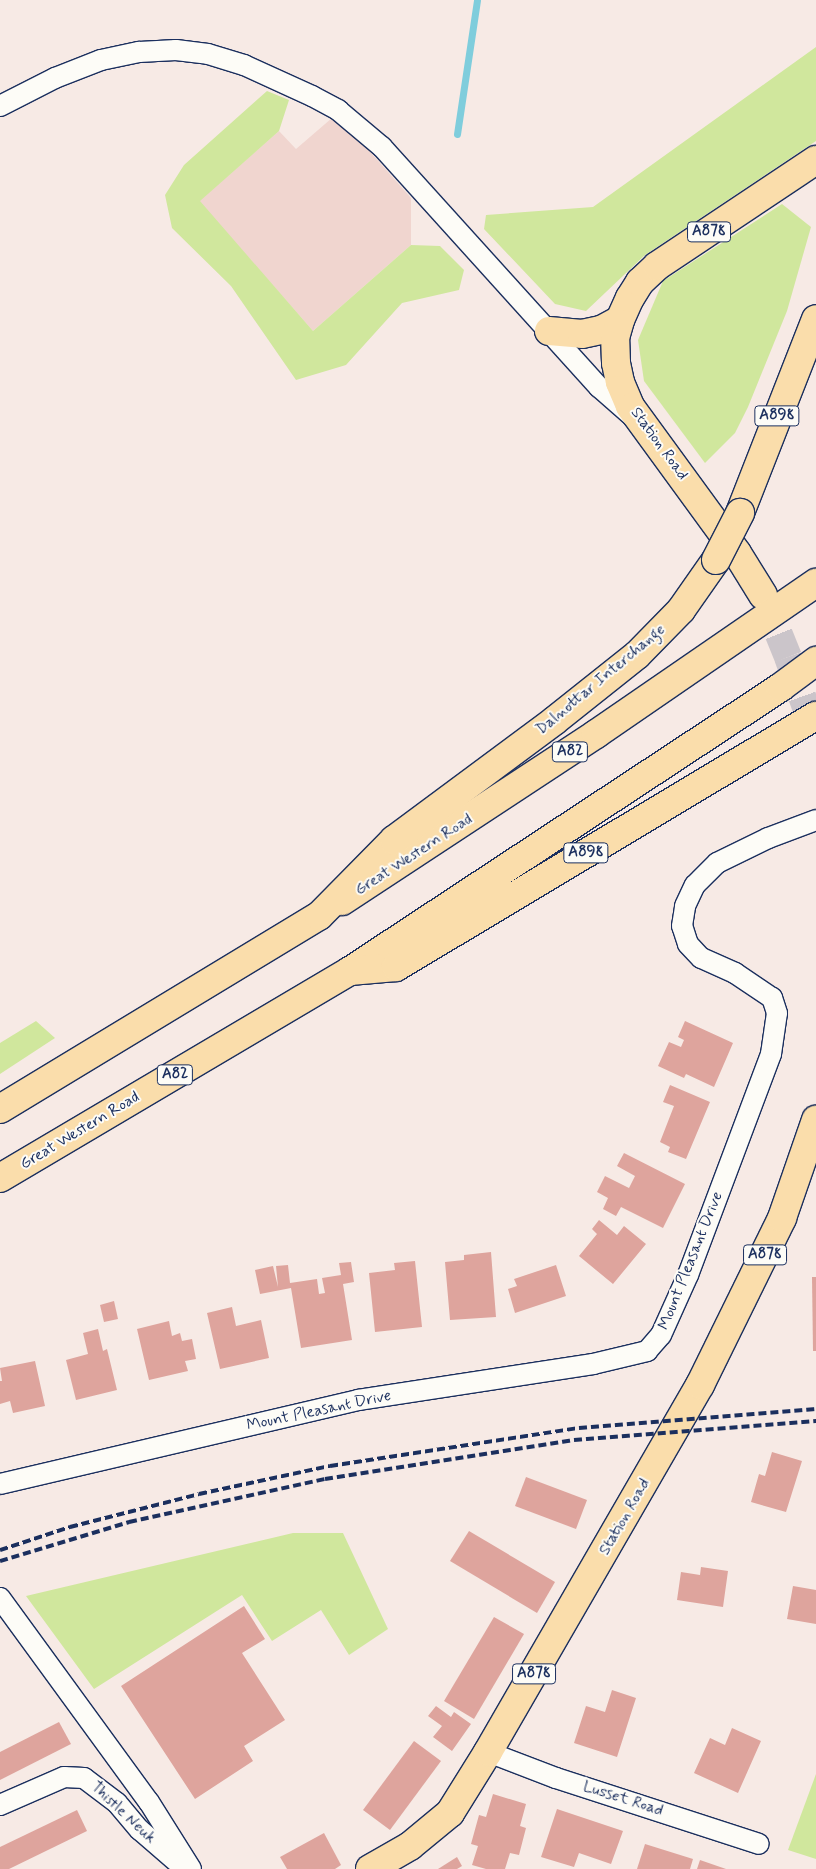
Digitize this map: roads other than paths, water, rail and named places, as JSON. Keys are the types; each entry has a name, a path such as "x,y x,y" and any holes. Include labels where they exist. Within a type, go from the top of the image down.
{"main road":[{"name":"Station Road","path":"763,595 737,553 686,480 642,424 625,395 616,364 615,338 620,320 640,282 657,266 816,160"},
{"name":"Dalnottar Interchange","path":"319,916 394,840 554,721 637,655 663,631 681,610 716,560 740,514 816,319"},
{"path":"549,331 582,334 601,330 620,320"},
{"name":"Great Western Road","path":"0,1110 319,916 536,775 816,583"},
{"name":"Great Western Road","path":"0,1178 350,971 756,703 816,661"},
{"name":"A898","path":"350,971 396,966 816,716"},
{"name":"Station Road","path":"370,1869 410,1846 450,1813 488,1752 641,1490 704,1376 782,1218 816,1120"}],"street":[{"path":"0,106 55,78 101,60 139,52 176,50 208,54 244,65 338,110 363,128 478,251 599,387 642,424"},
{"name":"Mount Pleasant Drive","path":"0,1484 358,1400 593,1364 647,1351 661,1335 688,1275 771,1054 777,1013 772,998 735,973 701,958 694,951 688,944 682,926 685,906 695,885 717,863 768,838 816,820"},
{"path":"0,1598 149,1802 191,1869"},
{"name":"Lusset Road","path":"488,1752 556,1778 759,1844"},
{"name":"Thistle Neuk","path":"0,1805 64,1777 84,1778 117,1803 140,1830 185,1869"}],"waterway":[{"path":"457,134 477,0"}],"tunnel":[{"path":"763,595 816,735"}],"railway":[{"path":"0,1550 70,1527 199,1494 330,1466 579,1428 816,1409"},
{"path":"0,1561 129,1522 325,1479 574,1440 816,1421"}]}
